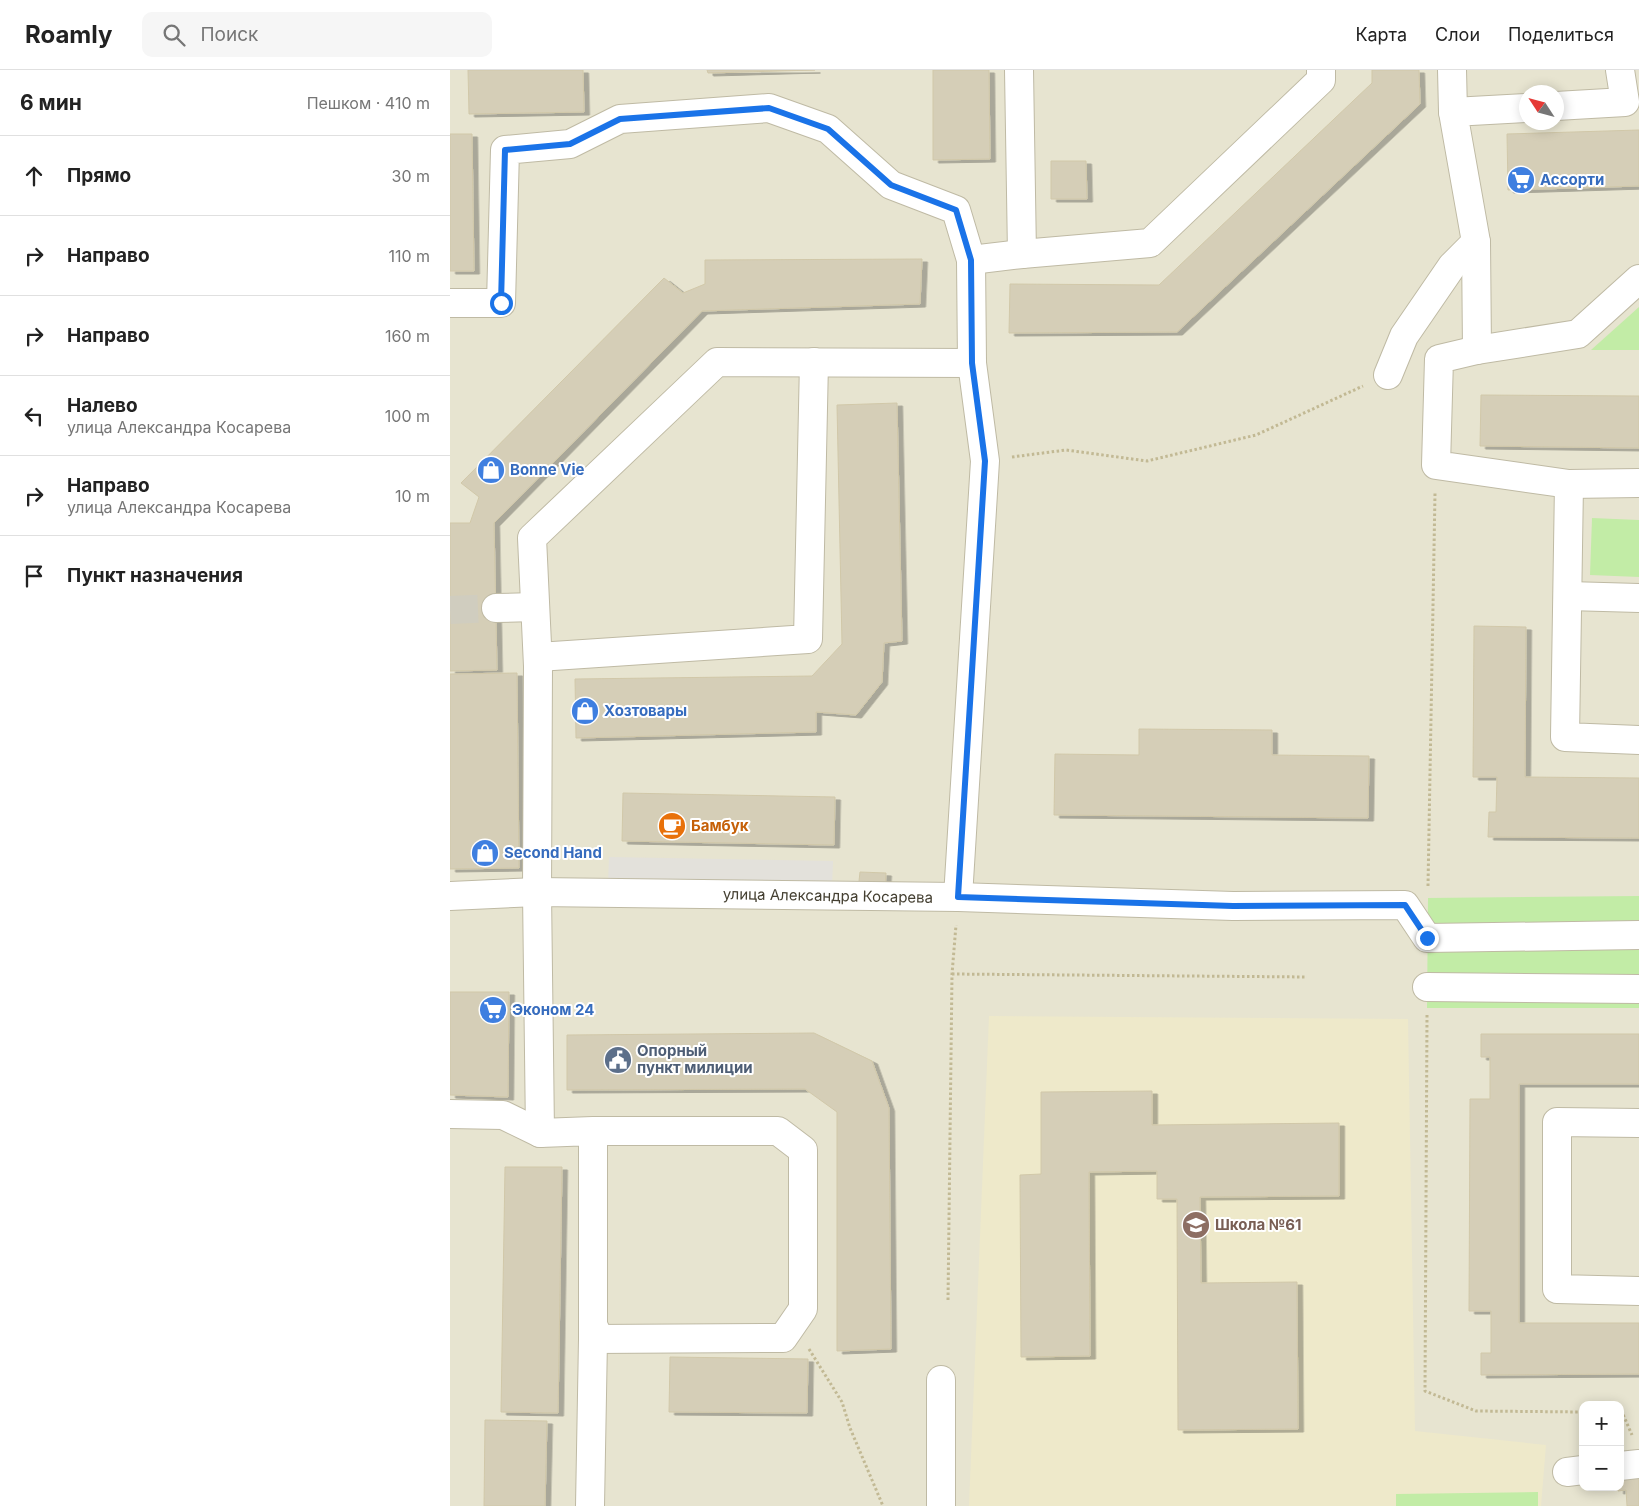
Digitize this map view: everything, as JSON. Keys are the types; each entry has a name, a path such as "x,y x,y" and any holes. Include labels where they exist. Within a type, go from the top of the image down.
{"street":[{"path":"1019,70 1022,254"},
{"path":"971,260 1150,243 1321,80 1321,70"},
{"path":"1452,70 1453,112 1476,242 1477,350"},
{"path":"1564,106 1625,102 1620,70"},
{"path":"450,303 501,303 505,150 570,144 620,119 769,108 828,129 891,185 956,210 971,260 972,363 985,461 958,897"},
{"path":"1453,112 1519,108"},
{"path":"1388,375 1404,336 1452,266 1476,242"},
{"path":"1639,279 1578,334 1477,350 1439,359 1436,465 1569,484 1639,482"},
{"path":"540,1133 537,892 538,657 532,538 717,362 972,363"},
{"path":"538,657 808,639 814,362"},
{"path":"1569,484 1565,737 1639,740"},
{"path":"1568,596 1639,598"},
{"path":"496,608 535,606"},
{"name":"улица Александра Косарева","path":"450,896 537,892 958,897 1233,906 1405,905 1427,938 1639,935"},
{"path":"1427,987 1639,989"},
{"path":"450,1114 503,1115 540,1133 593,1131 778,1131 803,1150 803,1309 783,1338 594,1334"},
{"path":"1639,1122 1557,1122 1557,1289 1639,1291"},
{"path":"590,1506 594,1334 593,1131"},
{"path":"941,1380 941,1506"},
{"path":"1624,1466 1639,1464"}],"path":[{"path":"985,461 1066,450 1147,461 1256,435 1388,375"},
{"path":"948,1300 952,974 958,897"},
{"path":"952,974 1307,977"},
{"path":"793,1324 842,1402 850,1428 883,1506"},
{"path":"1624,1417 1632,1436"}],"shaded area":[{"path":"450,70 1639,70 1639,1506 450,1506"},
{"path":"609,857 833,861 832,887 608,883"},
{"name":"Школа №61","path":"989,1016 1408,1019 1415,1431 1546,1445 1541,1506 969,1506"}],"green space":[{"path":"1639,307 1639,350 1591,350"},
{"path":"1592,518 1639,520 1639,577 1590,575"},
{"path":"1639,896 1639,1008 1427,1008 1428,898"},
{"path":"1538,1492 1538,1506 1396,1506 1396,1494"}],"building":[{"path":"468,70 583,70 584,112 469,114"},
{"path":"707,70 815,70 708,73"},
{"path":"933,70 989,70 990,159 933,160"},
{"path":"1372,70 1419,70 1420,104 1177,332 1009,333 1010,284 1159,285 1372,83"},
{"path":"1639,130 1639,186 1508,190 1507,134"},
{"path":"450,134 472,134 474,271 450,271"},
{"path":"1051,161 1086,161 1087,199 1051,199"},
{"path":"922,259 920,304 702,311 494,523 497,670 450,671 450,523 470,523 479,497 461,483 664,278 683,293 705,284 705,260"},
{"path":"1481,395 1639,396 1639,448 1480,446"},
{"path":"897,403 902,641 884,643 882,682 856,715 816,712 816,732 576,738 575,679 812,676 842,644 837,405"},
{"path":"1474,626 1526,627 1525,777 1639,778 1639,838 1488,837 1489,812 1496,812 1497,777 1473,777"},
{"path":"517,673 519,868 450,869 450,674"},
{"path":"1139,729 1272,730 1272,755 1369,756 1368,818 1054,815 1055,754 1139,755"},
{"path":"623,793 835,797 834,845 622,841"},
{"path":"860,872 886,873 885,891 858,890"},
{"path":"450,992 509,992 508,1097 450,1095"},
{"path":"814,1033 872,1061 889,1108 891,1349 837,1351 837,1112 805,1089 567,1090 567,1035"},
{"path":"1481,1034 1639,1034 1639,1084 1519,1084 1519,1323 1639,1323 1639,1374 1481,1375 1481,1353 1491,1353 1491,1311 1469,1311 1470,1099 1490,1099 1490,1057 1481,1057"},
{"path":"1152,1091 1152,1125 1339,1123 1339,1196 1200,1197 1201,1283 1297,1282 1298,1429 1178,1430 1177,1199 1157,1199 1157,1171 1089,1172 1090,1356 1021,1357 1020,1175 1041,1174 1041,1092"},
{"path":"505,1167 562,1167 558,1413 501,1412"},
{"path":"670,1357 808,1359 807,1413 669,1412"},
{"path":"485,1420 547,1421 545,1506 484,1506"},
{"path":"1639,1476 1639,1506 1627,1506 1624,1477"}],"tunnel":[{"path":"450,610 496,608"}],"place":[{"name":"Ассорти","path":"1521,180"},
{"name":"Bonne Vie","path":"491,470"},
{"name":"Хозтовары","path":"585,711"},
{"name":"Бамбук","path":"672,826"},
{"name":"Second Hand","path":"485,853"},
{"name":"Эконом 24","path":"493,1010"},
{"name":"Опорный пункт милиции","path":"618,1060"},
{"name":"Школа №61","path":"1196,1225"}],"route":[{"path":"501,303 505,150 570,144 620,119 769,108 828,129 891,185 956,210 971,260 972,363 985,461 958,897 1233,906 1405,905 1427,938"}]}
